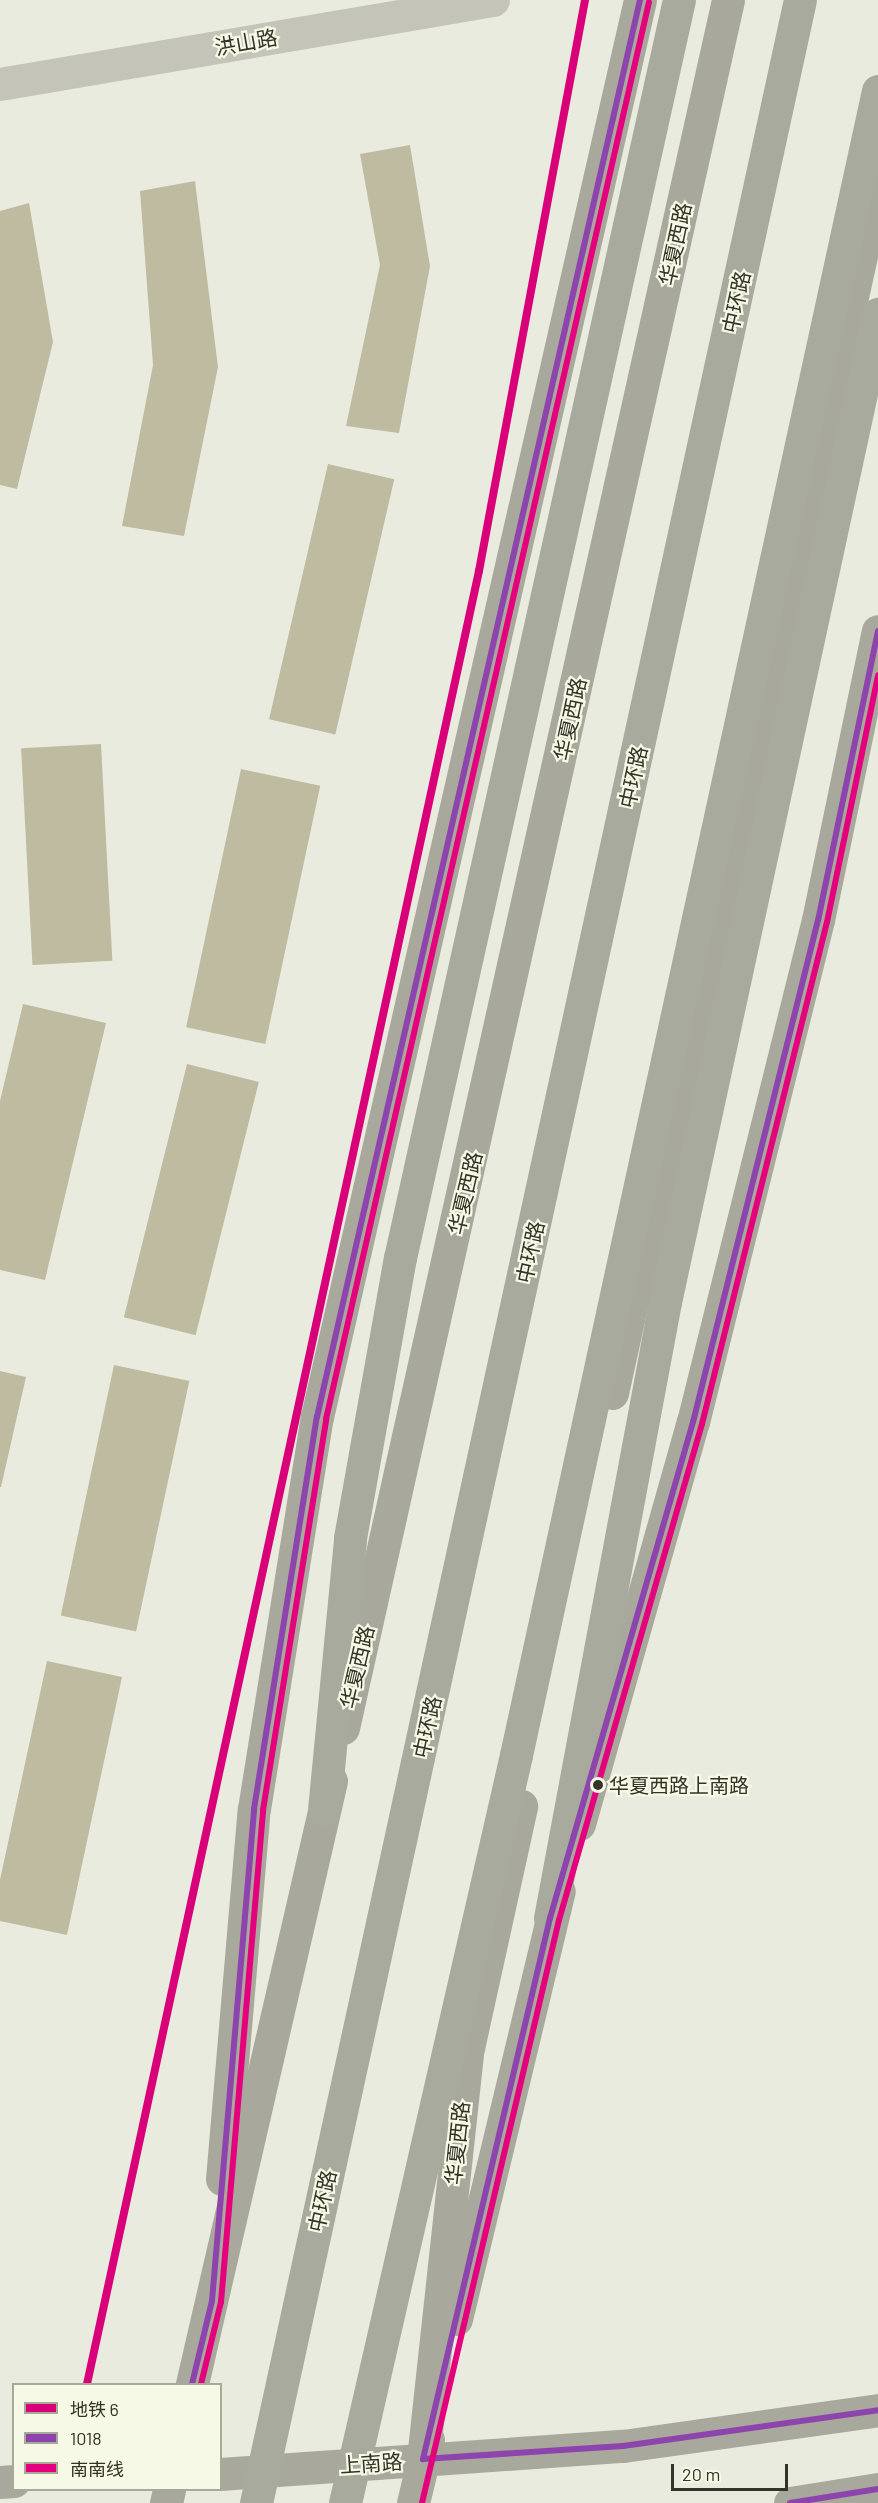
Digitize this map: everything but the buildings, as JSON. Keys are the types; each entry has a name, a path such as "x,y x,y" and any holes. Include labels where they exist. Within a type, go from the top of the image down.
{"highway":[{"path":"324,1810 350,1538 400,1258 680,0"},
{"name":"中环路","path":"256,2503 800,0"},
{"path":"345,2503 516,1755 878,91"},
{"path":"550,1918 665,1302 878,314"}],"main road":[{"path":"212,2301 254,1809 317,1417 640,0"},
{"name":"华夏西路","path":"192,2383 324,1810 728,0"},
{"name":"华夏西路","path":"423,2459 468,2048 878,178"},
{"name":"华夏西路","path":"412,2503 550,1918 693,1422 818,920 878,631"},
{"name":"上南路","path":"222,2474 623,2446 878,2410"},
{"path":"790,2503 878,2489"}],"street":[{"name":"洪山路","path":"0,84 493,0"}],"metro line":[{"name":"6","path":"87,2383 479,571 585,0"}],"transit line":[{"name":"1018","path":"192,2383 212,2301 254,1809 317,1417 640,0"},
{"name":"南南线","path":"201,2383 221,2302 263,1810 326,1419 649,2"},
{"name":"1018","path":"878,631 818,920 693,1422 550,1918 423,2459 623,2446 878,2410"},
{"name":"南南线","path":"422,2503 559,1920 702,1424 827,922 878,675"},
{"name":"1018","path":"790,2503 878,2489"}],"place":[{"name":"华夏西路上南路","path":"598,1785"}]}
